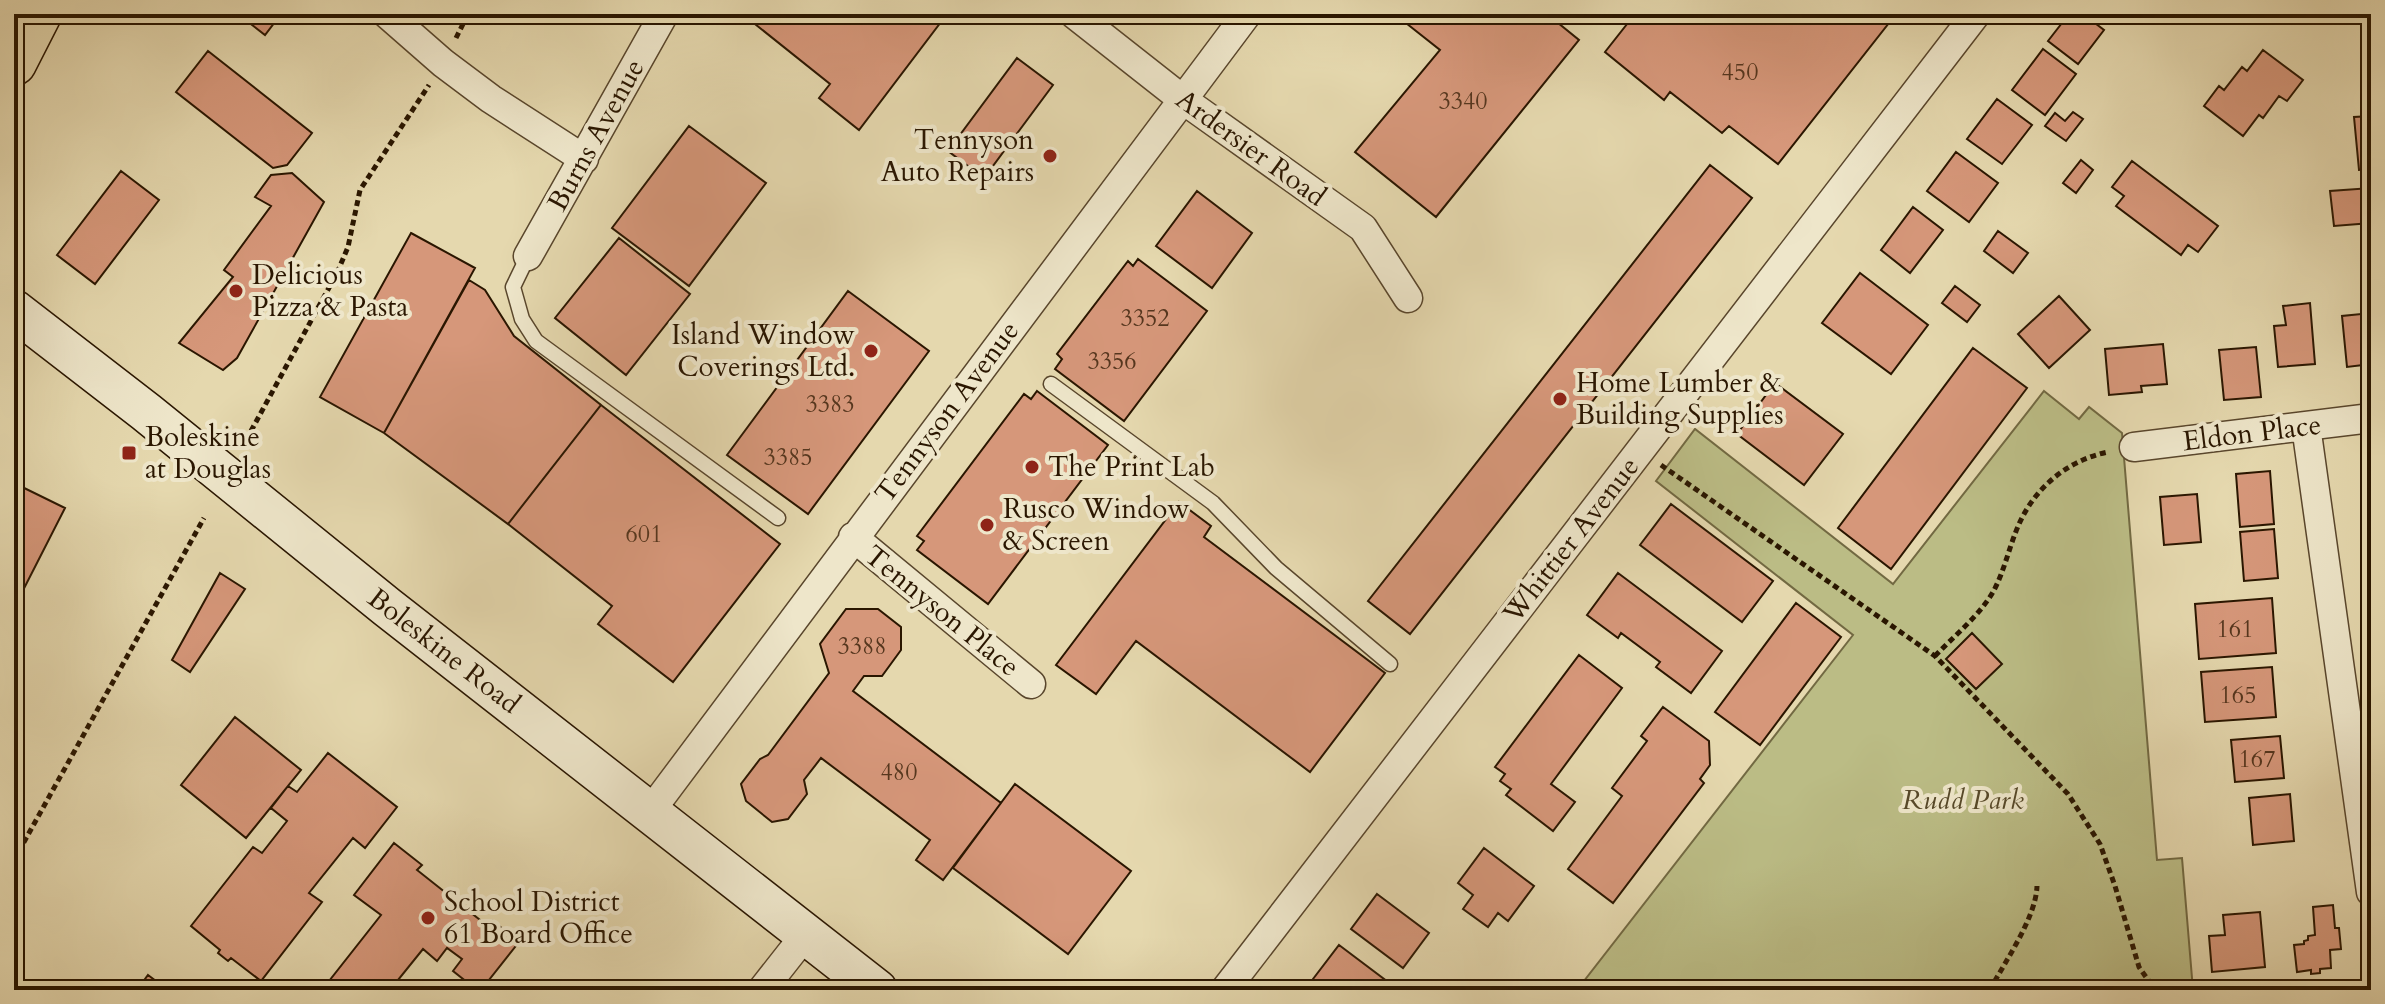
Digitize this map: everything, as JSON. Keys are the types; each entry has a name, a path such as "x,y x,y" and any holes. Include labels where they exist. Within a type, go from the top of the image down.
{"highway":[{"path":"14,63 39,14"}],"main road":[{"name":"Boleskine Road","path":"14,310 877,990"}],"street":[{"path":"387,14 443,63 491,99 584,159"},
{"name":"Burns Avenue","path":"528,256 664,14"},
{"name":"Ardersier Road","path":"1074,14 1182,99 1363,228 1408,298"},
{"name":"Tennyson Avenue","path":"649,813 1247,14"},
{"name":"Whittier Avenue","path":"1225,990 1976,14"},
{"name":"Eldon Place","path":"2134,447 2371,418"},
{"path":"2306,426 2371,892"},
{"name":"Tennyson Place","path":"853,537 1031,684"},
{"path":"762,990 806,934"}],"lane":[{"path":"528,256 513,287 522,319 536,341 778,518"},
{"path":"1051,384 1213,503 1276,568 1390,664"}],"path":[{"path":"251,431 337,273 348,247 360,190 443,63 468,14"},
{"path":"1935,656 1984,605 1995,589 2016,529 2045,485 2067,466 2085,458 2134,447"},
{"path":"1640,451 1935,656 2068,794 2085,818 2108,865 2139,967 2155,990"},
{"path":"14,860 204,518"},
{"path":"1990,990 2037,898 2037,886"}],"green space":[{"name":"Rudd Park","path":"2044,391 2079,419 2089,407 2122,433 2157,860 2182,858 2193,990 1577,990 1853,635 1656,481 1695,429 1893,584"}],"building":[{"path":"238,14 281,14 265,35"},
{"path":"755,14 947,14 859,130 819,98 830,84 750,20"},
{"path":"1547,14 1579,40 1436,217 1355,152 1440,50 1397,16"},
{"path":"1635,14 1896,14 1778,164 1729,126 1722,133 1670,92 1664,100 1605,52"},
{"path":"2069,14 2083,14 2104,30 2078,64 2048,41"},
{"path":"2043,49 2076,74 2045,115 2012,90"},
{"path":"2263,50 2303,80 2287,101 2279,96 2263,118 2259,115 2243,136 2204,106 2219,86 2224,90 2242,67 2247,71"},
{"path":"208,51 312,133 287,165 273,168 176,92"},
{"path":"1017,58 1053,85 984,178 948,151"},
{"path":"1997,99 2032,125 2002,164 1967,139"},
{"path":"2073,112 2083,119 2066,141 2045,126 2055,113 2065,121"},
{"path":"2371,116 2371,169 2359,170 2354,117"},
{"path":"689,126 766,183 689,286 612,228"},
{"path":"1956,152 1998,183 1969,222 1927,191"},
{"path":"2081,160 2093,170 2076,193 2063,183"},
{"path":"2132,161 2218,226 2198,252 2188,245 2181,255 2116,206 2124,196 2112,187"},
{"name":"Home Lumber & Building Supplies","path":"1710,165 1752,198 1410,634 1368,601"},
{"path":"121,171 159,200 95,284 57,255"},
{"path":"292,173 324,202 237,358 223,370 179,343 233,277 224,270 271,206 255,197 271,175"},
{"path":"2371,188 2371,223 2334,226 2330,191"},
{"path":"1197,191 1252,233 1212,288 1156,246"},
{"path":"1913,207 1943,230 1910,273 1881,250"},
{"path":"1998,231 2028,253 2013,273 1984,251"},
{"path":"411,233 475,268 384,433 320,397"},
{"path":"619,238 690,294 626,375 555,318"},
{"path":"1138,259 1207,311 1124,421 1055,369 1062,359 1057,354 1128,261 1133,266"},
{"path":"1860,273 1928,325 1891,374 1822,323"},
{"path":"469,280 485,290 514,336 601,405 508,524 384,433"},
{"path":"1955,286 1980,305 1967,322 1942,303"},
{"path":"848,291 929,351 808,514 727,455"},
{"path":"2059,296 2090,330 2049,368 2018,334"},
{"path":"2310,303 2315,364 2278,367 2274,326 2286,325 2283,306"},
{"path":"2371,313 2371,364 2347,367 2342,316"},
{"path":"2163,344 2167,384 2141,386 2142,392 2109,395 2105,349"},
{"path":"2256,347 2261,397 2224,400 2219,350"},
{"path":"1973,348 2027,388 1891,569 1838,528"},
{"path":"1775,383 1843,434 1804,485 1737,434"},
{"path":"1037,391 1108,445 988,604 917,550 924,541 917,536 1024,394 1031,399"},
{"path":"601,405 780,544 673,682 598,624 612,606 508,524"},
{"path":"2270,471 2274,524 2240,527 2236,474"},
{"path":"14,483 65,508 14,608"},
{"path":"2197,494 2201,542 2164,545 2160,497"},
{"path":"1179,502 1211,526 1204,537 1385,673 1310,772 1136,641 1096,694 1056,665"},
{"path":"1671,504 1773,581 1742,622 1640,545"},
{"path":"2274,529 2278,578 2244,581 2240,532"},
{"path":"220,573 245,589 190,672 172,660"},
{"path":"1618,573 1722,651 1691,693 1656,667 1660,662 1621,633 1618,638 1587,615"},
{"path":"2272,598 2276,653 2199,659 2195,604"},
{"path":"1796,603 1841,637 1760,745 1715,712"},
{"path":"846,609 878,609 901,627 901,650 882,676 864,676 853,691 1001,803 943,880 916,860 930,840 821,758 804,780 807,794 788,819 772,822 746,801 741,784 760,759 768,755 829,673 820,644"},
{"path":"1972,633 2002,664 1976,689 1946,659"},
{"path":"1579,655 1622,688 1551,784 1575,802 1553,831 1506,795 1511,789 1500,781 1505,774 1495,767"},
{"path":"2272,667 2276,717 2205,722 2201,672"},
{"path":"1663,707 1709,741 1710,765 1700,779 1704,783 1613,903 1568,869 1622,796 1612,788 1647,741 1641,736"},
{"path":"235,717 301,770 246,838 181,785"},
{"path":"2280,736 2284,778 2235,782 2231,740"},
{"path":"328,753 397,807 365,848 353,838 309,893 322,902 261,981 231,958 228,961 218,953 220,950 191,926 253,847 262,853 287,821 271,808 288,786 297,792"},
{"path":"1015,784 1131,871 1068,954 953,868"},
{"path":"2290,794 2294,841 2253,845 2249,798"},
{"name":"School District 61 Board Office","path":"394,843 422,865 417,870 489,927 493,921 519,942 481,990 453,971 462,959 447,948 437,961 423,949 390,990 322,990 381,915 354,895"},
{"path":"1484,848 1534,886 1508,921 1498,913 1488,927 1463,909 1473,895 1458,883"},
{"path":"1377,894 1429,933 1403,968 1351,929"},
{"path":"2333,905 2341,949 2330,950 2331,968 2320,969 2320,973 2311,974 2311,970 2297,972 2294,945 2304,944 2308,936 2315,935 2313,907"},
{"path":"2260,912 2265,967 2212,972 2209,936 2225,935 2223,915"},
{"path":"1339,945 1392,985 1388,990 1327,990 1313,979"},
{"path":"148,975 168,990 137,990"}],"place":[{"name":"Tennyson Auto Repairs","path":"1050,156"},
{"name":"Delicious Pizza & Pasta","path":"236,291"},
{"name":"Island Window Coverings Ltd.","path":"871,351"},
{"name":"Home Lumber & Building Supplies","path":"1560,399"},
{"name":"Boleskine at Douglas","path":"129,453"},
{"name":"The Print Lab","path":"1032,467"},
{"name":"Rusco Window & Screen","path":"987,525"},
{"name":"School District 61 Board Office","path":"428,918"}]}
